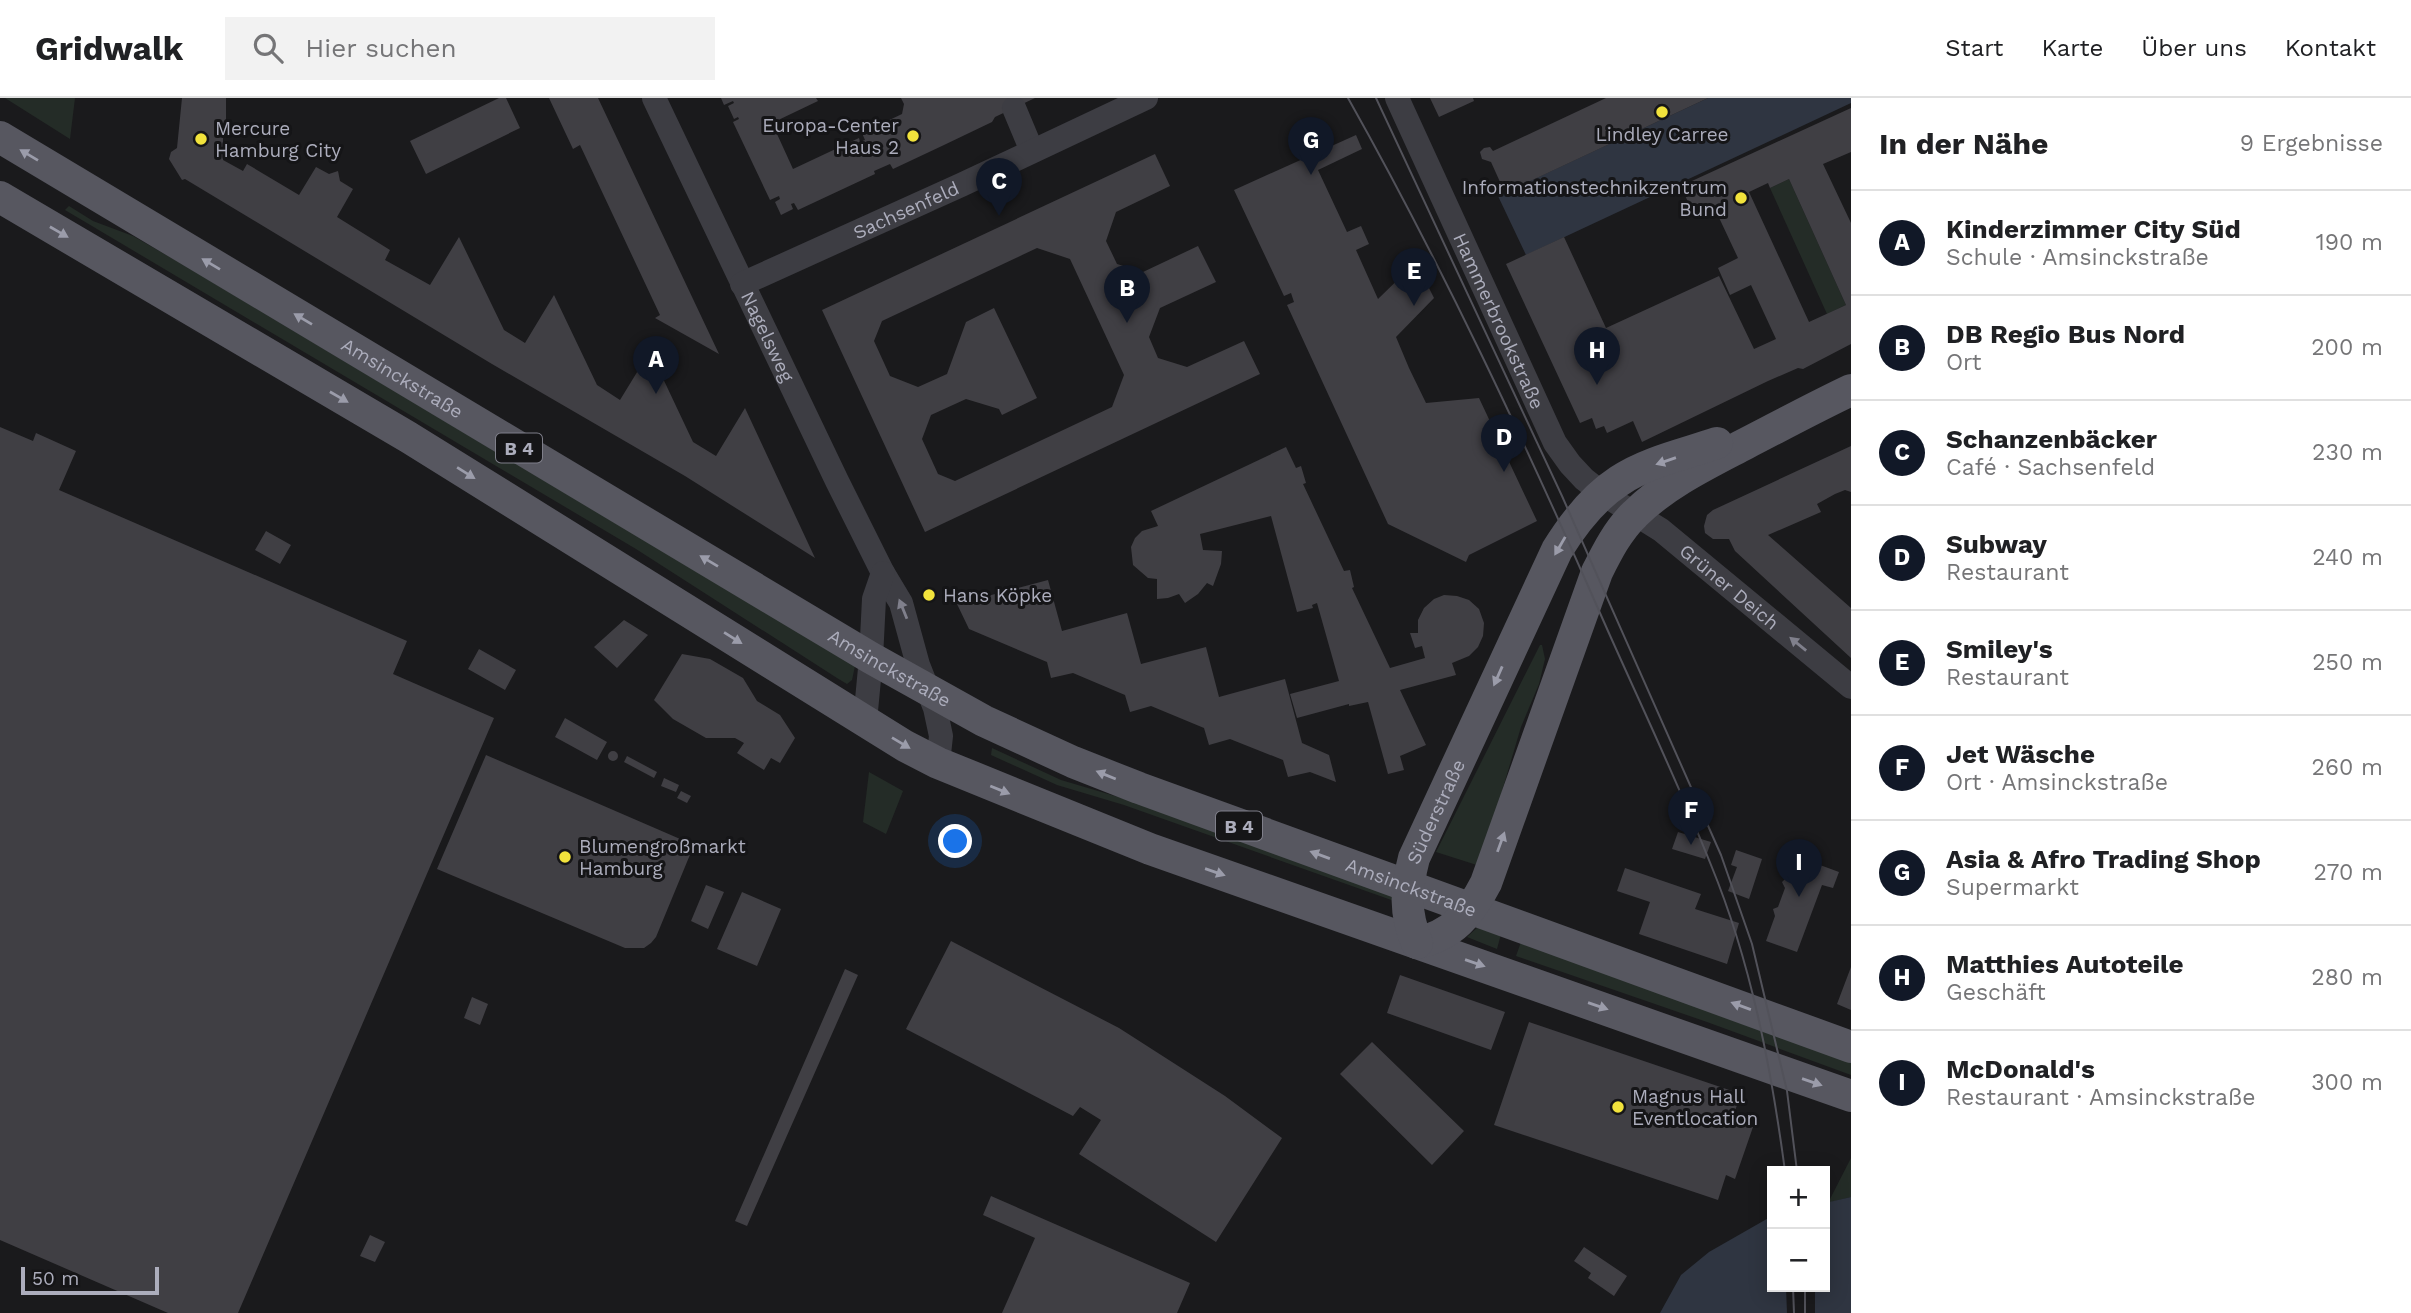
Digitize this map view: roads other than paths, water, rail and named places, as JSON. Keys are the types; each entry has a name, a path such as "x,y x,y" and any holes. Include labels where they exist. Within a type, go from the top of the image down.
{"main road":[{"name":"Amsinckstraße","path":"0,138 872,658 991,724 1095,771 1192,809 1851,1046"},
{"name":"B 4","path":"0,197 408,437 937,763 1114,835 1851,1096"},
{"name":"Süderstraße","path":"1800,414 1643,468 1619,480 1570,529 1526,613 1414,858 1407,886 1409,919 1417,943 1435,939 1450,929 1472,909 1486,883 1597,572 1616,537 1634,514 1664,491 1700,469 1800,414 1851,390"},
{"path":"1526,613 1574,635"}],"street":[{"name":"Nagelsweg","path":"654,98 742,284 906,616 941,736 937,763"},
{"name":"Sachsenfeld","path":"742,284 1146,98"},
{"name":"Hammerbrookstraße","path":"1397,98 1555,443 1570,464 1603,494"},
{"path":"1014,108 1032,151"},
{"name":"Grüner Deich","path":"1603,494 1666,535 1851,687"},
{"path":"865,720 872,658 874,599 883,573"}],"water":[{"path":"1708,98 1851,98 1851,103 1526,255 1498,196"},
{"path":"1851,1197 1851,1313 1660,1313 1681,1275 1709,1252 1767,1219 1767,1292 1830,1292 1830,1202"}],"tram line":[{"path":"1348,98 1449,288 1511,417 1671,770 1711,865 1737,939 1758,1015 1784,1166"},
{"path":"1376,98 1562,496 1721,855 1752,944 1787,1091 1796,1166"},
{"path":"1793,1292 1794,1313"},
{"path":"1805,1292 1805,1313"}],"place":[{"name":"Lindley Carree","path":"1662,112"},
{"name":"Europa-Center Haus 2","path":"913,136"},
{"name":"Mercure Hamburg City","path":"201,139"},
{"name":"Asia & Afro Trading Shop","path":"1311,175"},
{"name":"Informationstechnikzentrum Bund","path":"1741,198"},
{"name":"Schanzenbäcker","path":"999,216"},
{"name":"Smiley's","path":"1414,306"},
{"name":"DB Regio Bus Nord","path":"1127,323"},
{"name":"Matthies Autoteile","path":"1597,385"},
{"name":"Kinderzimmer City Süd","path":"656,394"},
{"name":"Subway","path":"1504,472"},
{"name":"Hans Köpke","path":"929,595"},
{"name":"Jet Wäsche","path":"1691,845"},
{"name":"Blumengroßmarkt Hamburg","path":"565,857"},
{"name":"McDonald's","path":"1799,897"},
{"name":"Magnus Hall Eventlocation","path":"1618,1107"}]}
